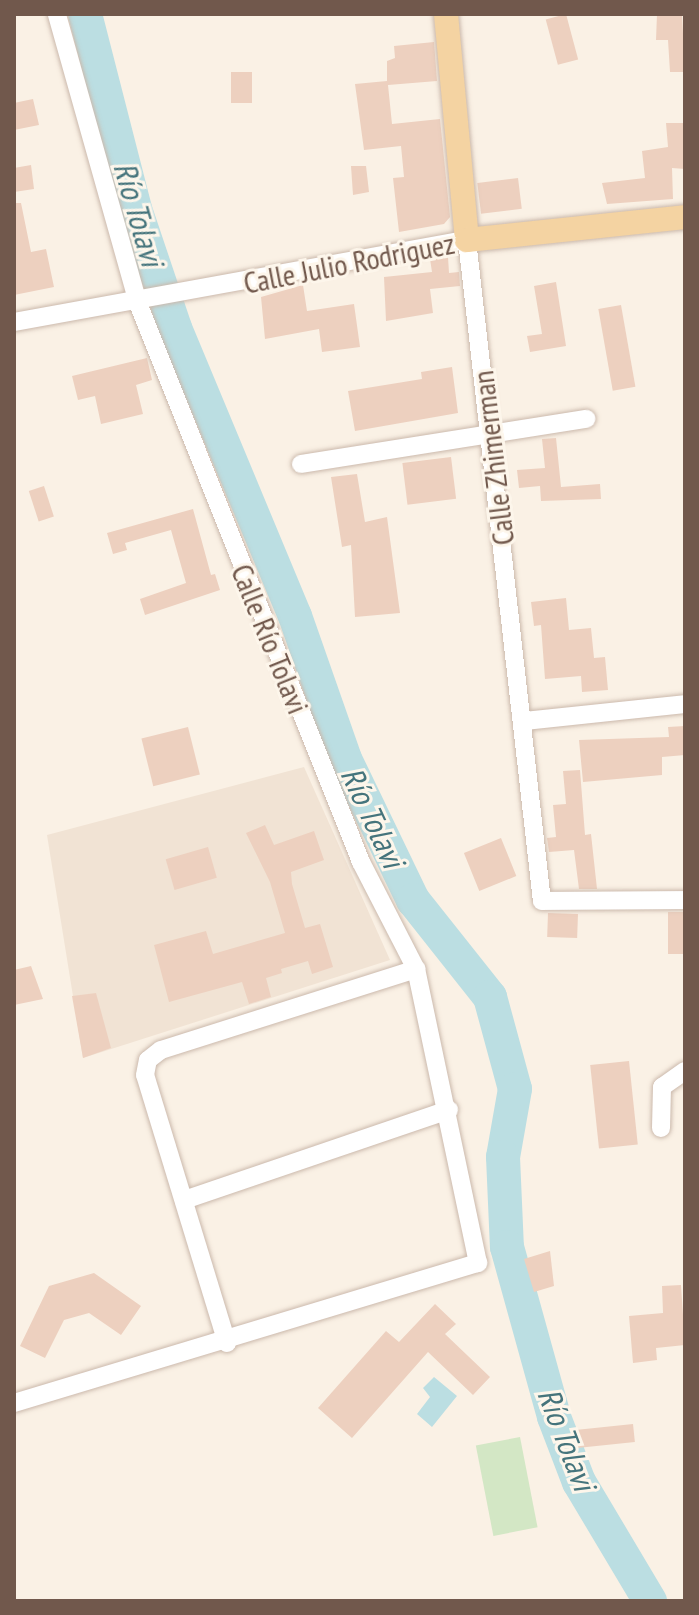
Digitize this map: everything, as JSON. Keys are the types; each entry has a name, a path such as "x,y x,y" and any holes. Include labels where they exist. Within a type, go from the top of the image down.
{"main road":[{"name":"Calle Zhimerman","path":"446,14 467,240"},
{"name":"Calle Julio Rodriguez","path":"467,240 685,217"}],"street":[{"name":"Calle Río Tolavi","path":"57,14 146,301 349,834 416,969 449,1110 478,1263 227,1343"},
{"name":"Calle Julio Rodriguez","path":"14,322 179,296 467,240"},
{"name":"Calle Zhimerman","path":"467,240 524,721 542,901 685,900"},
{"path":"301,464 586,419"},
{"path":"524,721 685,704"},
{"path":"14,1403 227,1343 145,1075 148,1060 161,1050 416,969"},
{"path":"661,1128 662,1087 685,1071"},
{"path":"184,1200 449,1110"}],"shaded area":[{"path":"304,767 390,960 83,1058 47,835"}],"green space":[{"path":"520,1437 538,1527 493,1536 476,1446"}],"water":[{"path":"434,1377 457,1396 432,1427 417,1414 430,1397 423,1388"}],"building":[{"path":"566,14 578,59 558,65 546,19"},
{"path":"657,14 682,14 685,72 670,72 668,40 656,40"},
{"path":"434,42 437,81 388,85 392,124 440,119 450,217 444,224 399,232 393,178 404,177 401,146 364,150 355,84 387,81 387,61 395,58 394,46"},
{"path":"231,72 252,72 252,103 231,103"},
{"path":"33,99 39,125 14,130 14,103"},
{"path":"666,123 685,123 685,169 672,168 673,199 607,204 602,183 645,178 642,151 668,147"},
{"path":"31,165 34,189 14,192 14,168"},
{"path":"351,166 366,166 369,192 353,195"},
{"path":"518,178 522,209 481,214 477,183"},
{"path":"14,203 21,203 31,252 46,249 54,287 14,295"},
{"path":"448,257 449,273 459,272 460,286 430,289 433,313 386,321 384,277 432,272 430,259"},
{"path":"556,282 566,346 530,352 527,336 542,334 534,286"},
{"path":"303,285 307,311 354,304 360,347 322,352 319,329 265,339 261,297"},
{"path":"621,305 635,387 613,391 598,309"},
{"path":"147,358 152,380 136,385 143,414 101,424 95,396 78,400 72,376"},
{"path":"452,367 458,413 355,431 348,391 422,379 421,372"},
{"path":"556,438 561,487 600,484 601,499 541,501 540,486 519,488 517,470 545,468 542,439"},
{"path":"451,457 456,499 407,505 402,463"},
{"path":"357,474 365,522 387,517 400,613 355,617 351,545 342,547 331,477"},
{"path":"44,486 54,516 39,521 29,491"},
{"path":"193,509 211,575 215,574 220,590 145,615 140,599 186,583 171,530 125,543 127,550 113,554 107,533"},
{"path":"566,598 569,630 591,628 594,658 605,657 608,690 582,692 581,676 545,679 541,625 534,626 531,602"},
{"path":"685,726 685,755 662,757 662,775 583,782 579,740 669,737 668,727"},
{"path":"188,727 200,775 153,786 141,739"},
{"path":"580,770 585,835 591,834 597,889 579,889 574,850 549,852 547,838 556,837 553,805 566,804 563,771"},
{"path":"265,825 274,845 314,831 324,860 291,872 292,884 305,928 320,924 333,967 312,974 308,961 281,969 282,973 266,978 271,997 249,1004 242,982 169,1002 154,945 206,931 213,954 285,933 270,882 246,833"},
{"path":"501,838 516,876 479,891 464,853"},
{"path":"208,847 217,878 175,890 166,859"},
{"path":"668,912 685,912 685,954 668,954"},
{"path":"548,913 578,914 577,938 547,937"},
{"path":"31,966 43,999 14,1005 14,970"},
{"path":"96,993 111,1048 83,1058 72,996"},
{"path":"629,1061 638,1145 599,1149 590,1065"},
{"path":"550,1251 554,1286 534,1292 524,1259"},
{"path":"94,1273 141,1306 121,1335 89,1313 64,1320 45,1358 20,1346 49,1286"},
{"path":"681,1285 685,1345 656,1348 657,1360 633,1363 629,1316 663,1313 662,1286"},
{"path":"435,1304 456,1324 445,1334 490,1377 473,1395 428,1352 352,1438 318,1408 386,1331 399,1342"},
{"path":"633,1424 635,1442 577,1448 575,1430"}],"waterway":[{"name":"Río Tolavi","path":"85,14 135,209 175,328 295,616 345,759 413,900 490,997 515,1089 503,1157 507,1247 554,1417 579,1482 650,1601"}]}
